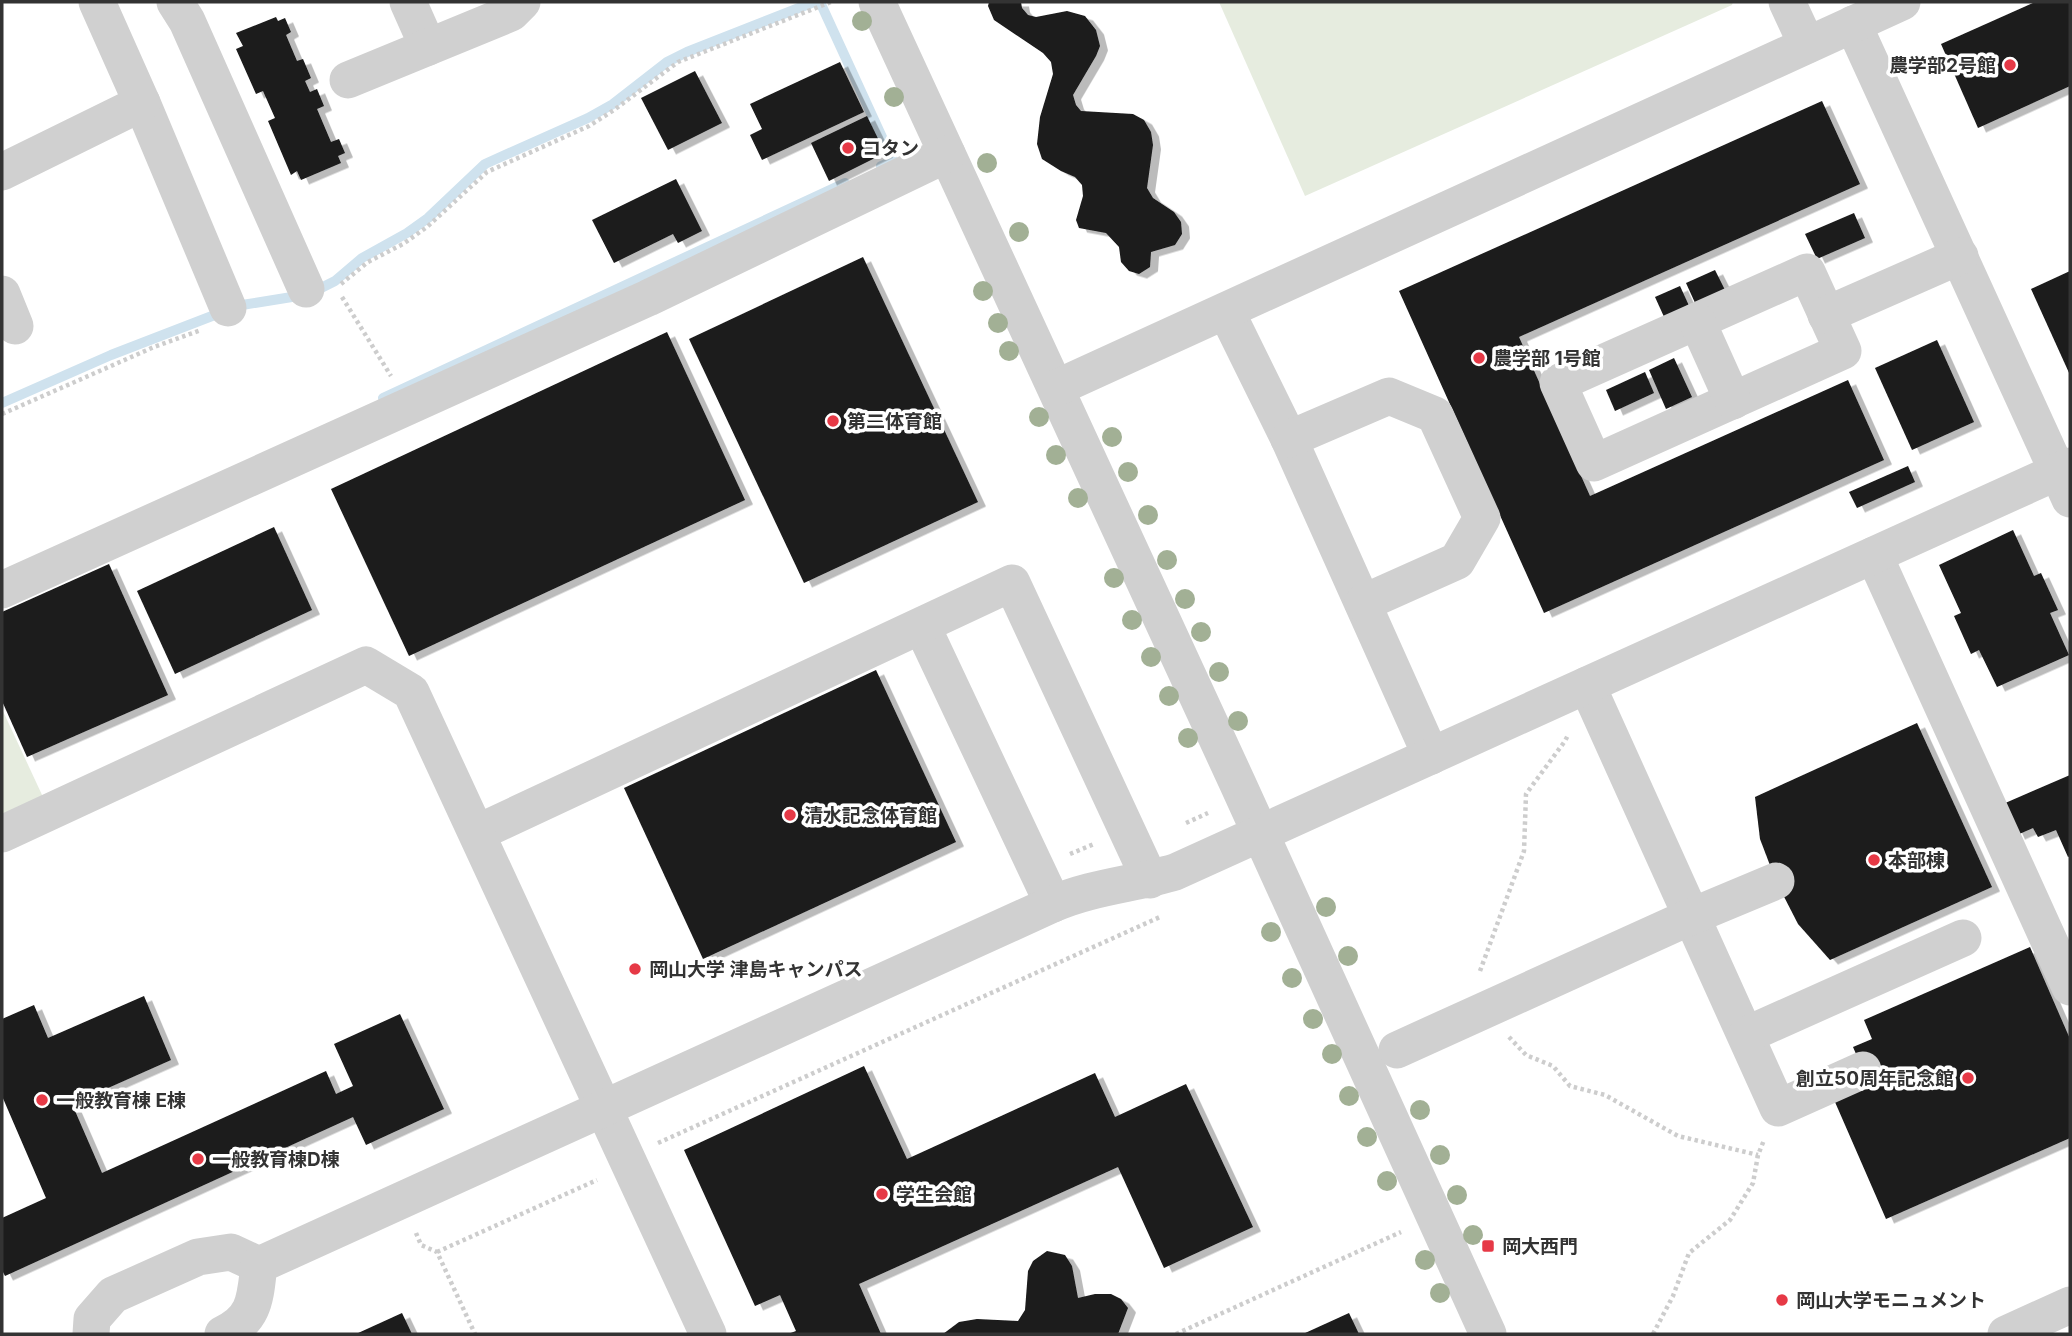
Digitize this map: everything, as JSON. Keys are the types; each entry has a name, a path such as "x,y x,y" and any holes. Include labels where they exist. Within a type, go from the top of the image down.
{"street":[{"path":"97,2 142,103 219,317"},
{"path":"175,2 187,21 306,289"},
{"path":"408,2 428,47"},
{"path":"348,80 511,13 522,2"},
{"path":"877,2 1488,1334"},
{"path":"1787,2 1807,45"},
{"path":"1056,388 1902,2"},
{"path":"91,1334 92,1319 113,1295 198,1256 231,1252 259,1265 1053,904 1067,898 1175,872 1874,555 2066,479 1959,256 1853,24"},
{"path":"2,172 142,103"},
{"path":"2,590 635,304 947,154"},
{"path":"1826,315 1959,256"},
{"path":"1807,272 1843,351 1594,463 1559,383 1697,321 1807,272"},
{"path":"1226,311 1289,439 1431,756"},
{"path":"1697,321 1733,401"},
{"path":"1289,439 1389,396 1435,415 1482,518 1457,561 1363,603"},
{"path":"1874,555 2070,987"},
{"path":"477,833 1012,583 1150,880"},
{"path":"922,626 1053,904"},
{"path":"2,834 366,665 411,692 708,1334"},
{"path":"1587,685 1778,1108 1863,1070"},
{"path":"1397,1050 1690,917 1776,881"},
{"path":"1746,1035 1963,938"},
{"path":"223,1334 236,1328 254,1306 259,1265"},
{"path":"2006,1334 2070,1305"}],"path":[{"path":"397,386 336,288 368,262 427,228 487,172 589,126 678,62 831,2"},
{"path":"2,414 219,317"},
{"path":"437,1252 630,1165 657,1144 1171,912"},
{"path":"1653,1334 1673,1296 1689,1253 1730,1220 1753,1183 1758,1154 1778,1108"},
{"path":"401,1201 421,1245 437,1252 475,1334"},
{"path":"1176,1334 1402,1232"}],"shaded area":[{"path":"1219,2 1733,2 1732,5 1305,196"},
{"path":"2,709 43,797 2,816"}],"building":[{"path":"989,2 1021,2 1028,15 1036,17 1067,11 1085,16 1096,30 1100,46 1073,95 1076,105 1081,111 1133,114 1144,120 1151,132 1153,145 1147,188 1153,198 1174,212 1181,222 1182,234 1175,245 1151,252 1150,267 1139,274 1129,271 1121,262 1119,247 1106,233 1079,228 1076,220 1083,196 1082,185 1075,177 1042,159 1037,144 1040,117 1053,74 1051,62 1043,53 994,20"},
{"name":"農学部2号館","path":"2035,2 2070,2 2070,86 1978,128 1941,44"},
{"path":"276,17 278,21 285,18 291,32 286,35 297,61 303,59 311,78 305,81 310,92 317,89 324,106 317,109 331,142 339,139 345,153 338,156 341,163 301,180 297,171 291,175 268,121 275,118 263,91 256,94 236,49 243,46 236,33"},
{"path":"840,62 864,112 762,160 750,135 762,129 750,104"},
{"path":"695,71 722,123 668,150 641,98"},
{"name":"農学部 1号館","path":"1822,101 1860,184 1519,337 1590,496 1848,380 1884,460 1544,613 1399,291"},
{"name":"コタン","path":"867,116 885,153 829,181 811,143"},
{"path":"676,179 702,231 678,243 673,234 614,263 592,220"},
{"path":"1854,213 1865,238 1817,259 1805,234"},
{"name":"第二体育館","path":"863,257 978,502 804,583 689,339"},
{"path":"1715,270 1726,292 1696,305 1686,283"},
{"path":"2070,271 2070,375 2031,289"},
{"path":"1680,286 1690,308 1665,319 1655,297"},
{"path":"667,332 745,500 409,656 331,489"},
{"path":"1937,340 1974,422 1912,450 1875,368"},
{"path":"1674,358 1692,397 1666,409 1649,370"},
{"path":"1645,372 1654,393 1615,411 1606,390"},
{"path":"1908,466 1915,482 1857,508 1849,492"},
{"path":"274,527 312,610 175,674 137,591"},
{"path":"2013,530 2034,576 2041,573 2058,610 2050,613 2069,655 1997,687 1979,650 1971,654 1954,616 1961,613 1939,565"},
{"path":"109,564 168,695 27,757 2,701 2,612"},
{"name":"清水記念体育館","path":"876,670 956,842 703,959 624,788"},
{"name":"本部棟","path":"1917,723 1992,887 1830,960 1798,924 1776,881 1760,839 1755,797"},
{"path":"2070,775 2068,857 2056,830 2038,837 2033,828 2017,835 2003,804"},
{"name":"創立50周年記念館","path":"2030,947 2070,1039 2070,1138 1886,1219 1835,1102 1870,1086 1853,1047 1872,1039 1864,1020"},
{"name":"一般教育棟D棟","path":"144,996 171,1060 72,1104 102,1173 326,1071 336,1094 353,1086 334,1044 400,1014 444,1109 366,1145 353,1117 5,1276 2,1270 2,1218 46,1198 2,1096 2,1019 34,1005 48,1038"},
{"name":"学生会館","path":"864,1066 907,1159 1095,1073 1115,1117 1186,1084 1253,1227 1164,1268 1118,1167 859,1284 881,1334 788,1334 796,1331 780,1295 755,1306 684,1150"},
{"path":"1047,1251 1065,1255 1072,1266 1078,1298 1111,1294 1121,1299 1128,1308 1118,1334 943,1334 959,1322 977,1319 1018,1321 1025,1310 1028,1271 1033,1261"},
{"path":"402,1313 412,1334 356,1334"},
{"path":"1349,1313 1359,1334 1303,1334"}],"waterway":[{"path":"2,403 111,355 242,305 298,296 317,290 335,281 362,258 428,218 485,164 588,118 613,104 667,62 687,52 814,2"},
{"path":"820,2 893,161 881,166"},
{"path":"383,398 845,183"}],"place":[{"name":"農学部2号館","path":"2010,65"},
{"name":"コタン","path":"848,148"},
{"name":"農学部 1号館","path":"1479,358"},
{"name":"第二体育館","path":"833,421"},
{"name":"清水記念体育館","path":"790,815"},
{"name":"本部棟","path":"1874,860"},
{"name":"岡山大学 津島キャンパス","path":"635,969"},
{"name":"創立50周年記念館","path":"1968,1078"},
{"name":"一般教育棟 E棟","path":"42,1100"},
{"name":"一般教育棟D棟","path":"198,1159"},
{"name":"学生会館","path":"882,1194"},
{"name":"岡大西門","path":"1488,1246"},
{"name":"岡山大学モニュメント","path":"1782,1300"}]}
